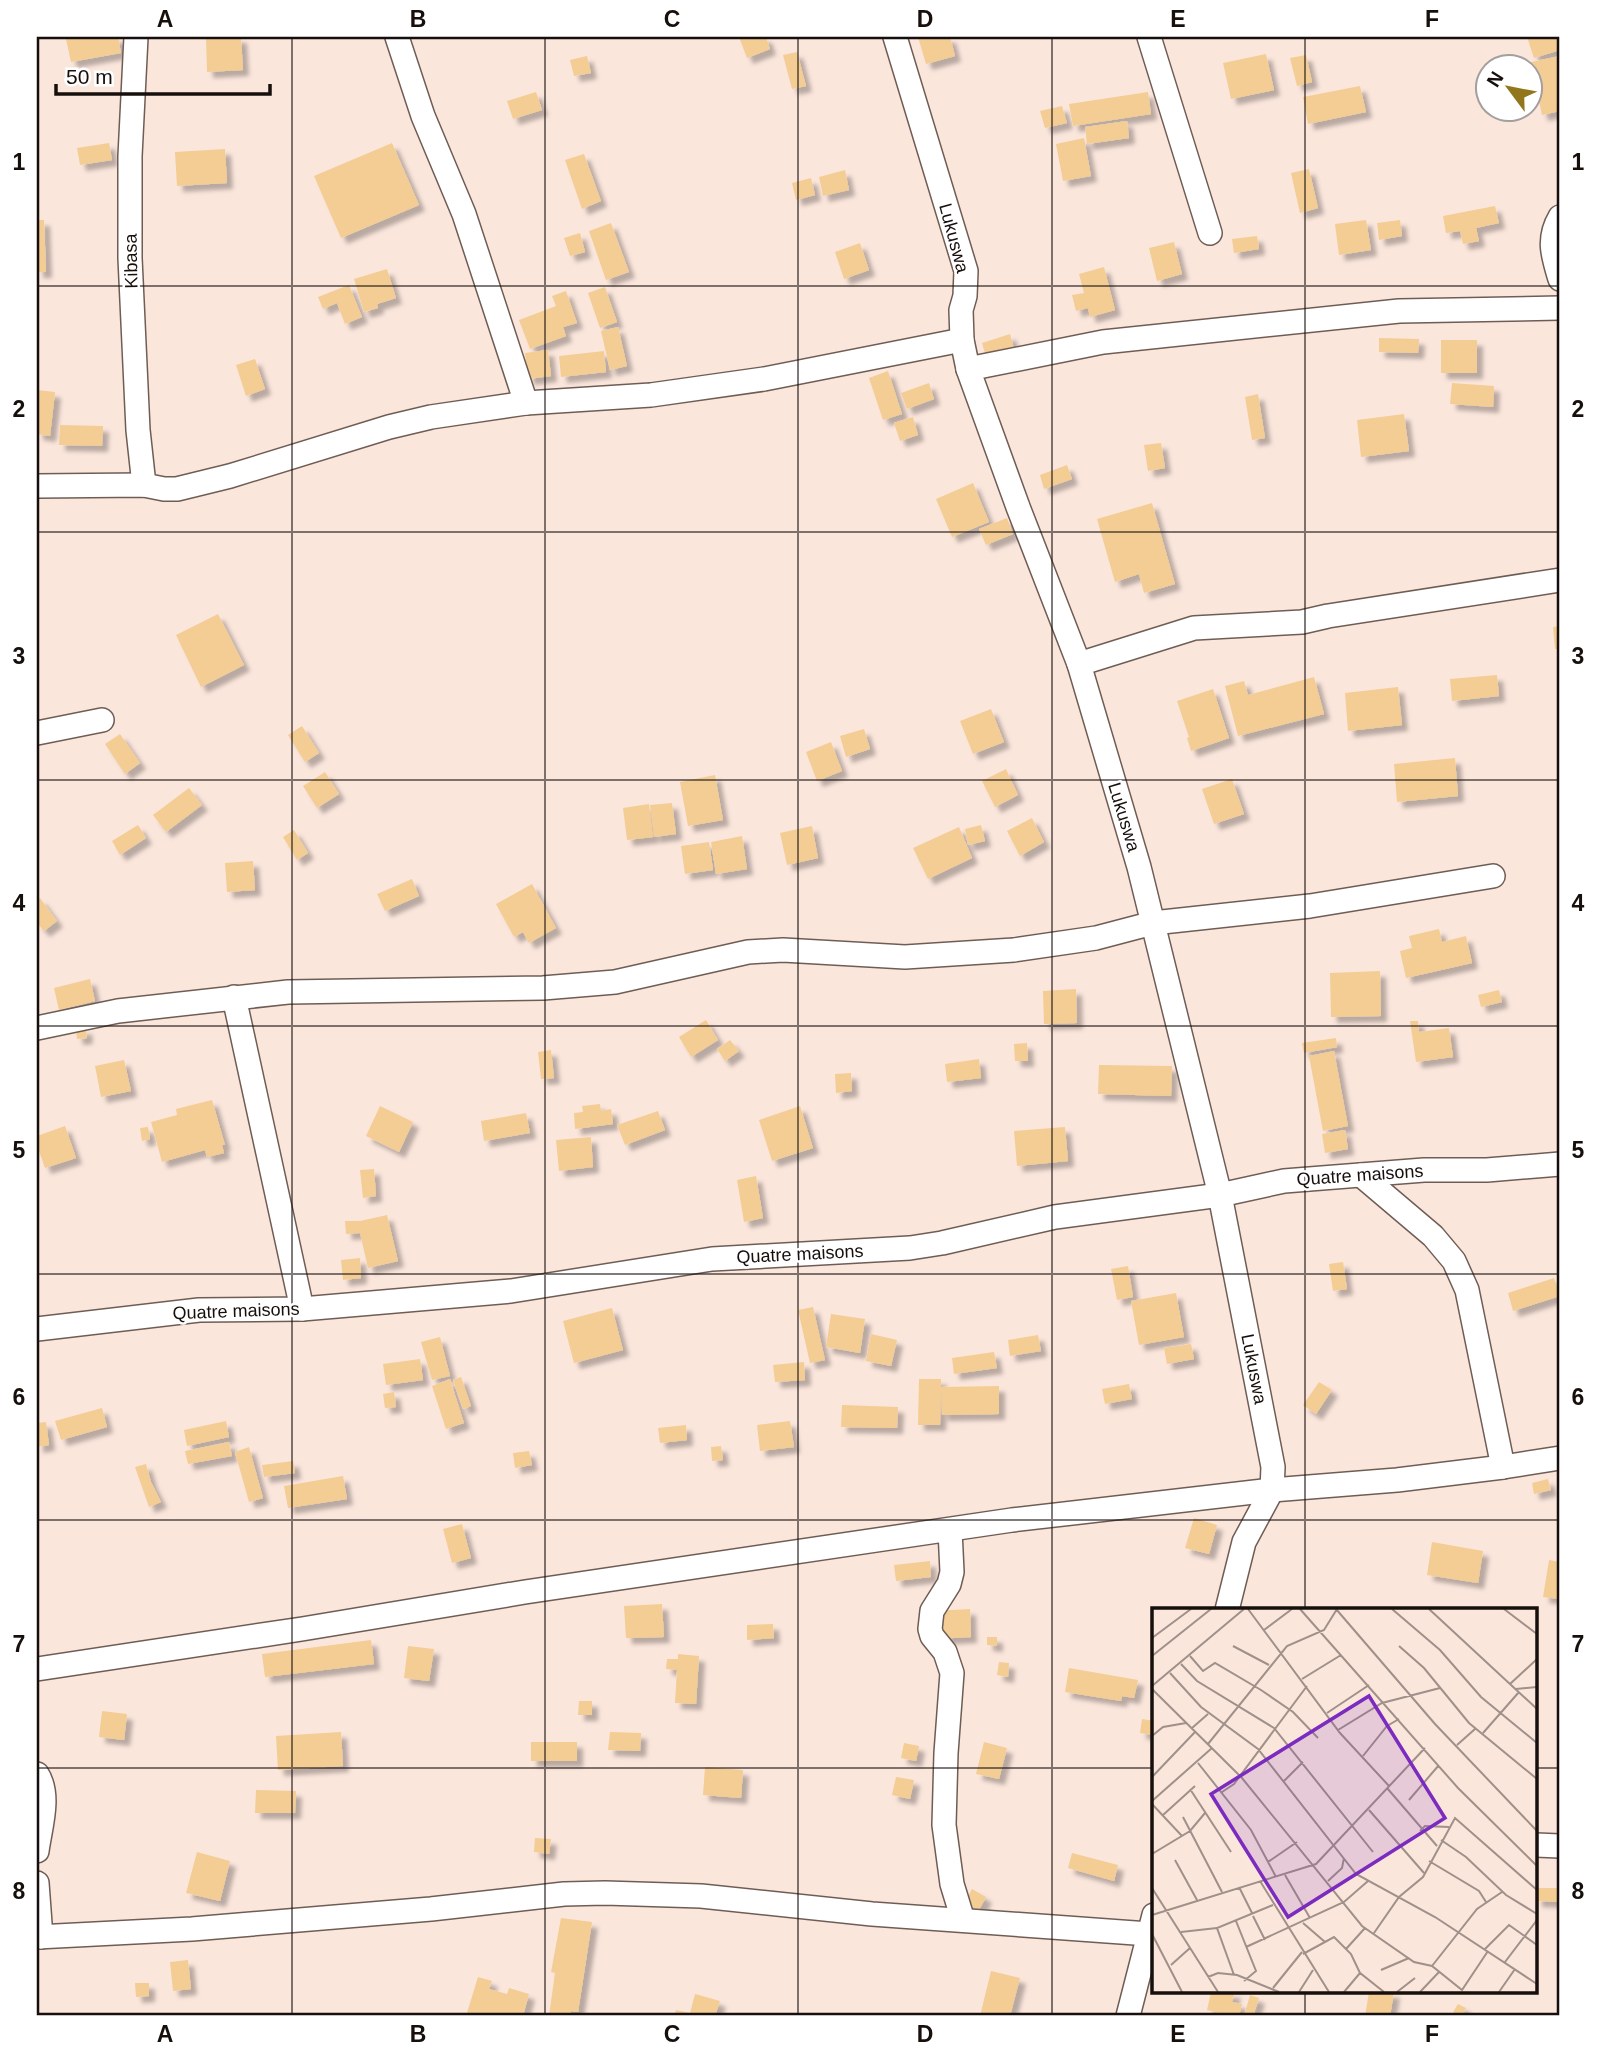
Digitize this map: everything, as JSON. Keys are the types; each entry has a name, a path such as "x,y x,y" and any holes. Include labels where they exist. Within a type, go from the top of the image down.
{"street":[{"name":"Kibasa","path":"136,37 130,156 130,258 138,430 144,485"},
{"path":"397,37 424,116 464,214 526,404"},
{"name":"Lukuswa","path":"895,37 966,271 965,296 961,310 961,340 968,369 1079,664 1139,867 1220,1195 1273,1466 1272,1490"},
{"path":"1149,37 1210,233"},
{"path":"1560,217 1553,228 1552,243 1560,279"},
{"path":"968,369 1103,342 1399,312 1560,309"},
{"path":"37,486 144,485 177,489 431,417 526,404 651,395 764,379 961,340"},
{"path":"1079,664 1194,628 1302,622 1560,580"},
{"path":"37,733 102,720"},
{"path":"37,1028 118,1011 288,992 543,988 615,982 748,952 783,950 905,957 1014,950 1096,938 1153,923 1310,906 1493,876"},
{"path":"234,997 302,1310"},
{"name":"Quatre maisons","path":"37,1329 199,1310 302,1310 511,1291 712,1259 910,1248 1046,1218 1220,1195 1284,1181 1424,1170 1560,1164"},
{"path":"1362,1175 1433,1236 1454,1261 1467,1290 1503,1467"},
{"path":"37,1669 538,1590 1012,1520 1272,1490 1397,1480 1560,1458"},
{"path":"1228,1608 1244,1542 1272,1490"},
{"path":"950,1530 952,1572 949,1584 932,1611 930,1629 932,1636 945,1652 952,1673 944,1825 952,1884 963,1920"},
{"path":"37,1774 44,1795 37,1852"},
{"path":"1538,1845 1560,1846"},
{"path":"37,1883 39,1937 192,1929 431,1909 564,1894 605,1893 701,1896 872,1914 963,1920 1152,1924 1128,2016"}],"building":[{"path":"118,37 121,53 71,62 66,39"},
{"path":"206,37 241,37 243,70 207,72"},
{"path":"739,37 766,37 770,49 747,58"},
{"path":"918,37 950,37 955,56 926,64"},
{"path":"1527,37 1556,37 1560,50 1544,55 1544,52 1532,52"},
{"path":"797,52 806,86 792,89 783,55"},
{"path":"1266,54 1274,90 1231,99 1223,63"},
{"path":"1306,55 1312,82 1297,86 1290,58"},
{"path":"587,56 591,73 574,76 570,60"},
{"path":"1560,56 1560,111 1544,115 1544,59"},
{"path":"1360,86 1366,112 1308,124 1303,97"},
{"path":"536,92 542,110 513,119 507,101"},
{"path":"1148,92 1151,114 1073,126 1069,104"},
{"path":"1062,106 1067,123 1045,128 1040,111"},
{"path":"1127,121 1129,138 1087,144 1085,127"},
{"path":"1084,138 1091,176 1063,181 1056,144"},
{"path":"109,143 112,160 80,165 77,148"},
{"path":"392,143 419,205 341,238 314,176"},
{"path":"225,149 227,183 177,186 175,152"},
{"path":"584,154 601,201 582,209 565,160"},
{"path":"1309,169 1318,208 1300,213 1291,173"},
{"path":"845,170 849,190 823,196 819,177"},
{"path":"811,178 815,195 796,200 792,183"},
{"path":"1495,206 1499,223 1476,228 1479,241 1463,244 1460,231 1446,233 1443,216"},
{"path":"37,220 44,220 46,272 37,272"},
{"path":"1366,220 1371,250 1339,255 1335,224"},
{"path":"1400,220 1402,236 1379,240 1377,223"},
{"path":"611,223 629,272 606,280 589,231"},
{"path":"580,233 585,252 570,256 564,238"},
{"path":"1257,236 1259,249 1234,253 1232,239"},
{"path":"1174,242 1182,274 1157,281 1149,248"},
{"path":"860,243 869,270 844,279 835,252"},
{"path":"1104,267 1115,310 1090,317 1088,308 1076,311 1072,295 1084,293 1079,274"},
{"path":"387,269 396,298 377,304 378,308 364,312 354,279"},
{"path":"349,285 362,317 345,324 337,303 323,309 318,297"},
{"path":"605,287 617,322 600,328 588,293"},
{"path":"566,291 577,323 563,327 566,336 530,349 519,320 556,306 552,296"},
{"path":"618,327 627,366 610,370 601,331"},
{"path":"1010,334 1014,349 986,357 982,343"},
{"path":"1379,338 1419,339 1418,353 1379,352"},
{"path":"1441,340 1477,340 1477,373 1441,373"},
{"path":"548,350 551,376 528,379 525,353"},
{"path":"604,351 606,372 561,377 559,356"},
{"path":"255,359 265,389 246,396 236,365"},
{"path":"888,371 902,414 883,420 869,378"},
{"path":"929,383 934,399 907,409 901,393"},
{"path":"1452,383 1494,386 1493,407 1450,404"},
{"path":"37,390 55,392 50,436 37,434"},
{"path":"1258,394 1265,438 1252,440 1245,397"},
{"path":"1404,414 1409,451 1361,457 1357,420"},
{"path":"913,417 918,435 900,441 894,423"},
{"path":"60,425 103,426 102,446 59,445"},
{"path":"1161,443 1165,468 1148,471 1144,445"},
{"path":"1067,465 1072,479 1044,489 1040,475"},
{"path":"973,483 989,522 952,537 936,499"},
{"path":"1152,503 1175,584 1144,593 1139,574 1115,582 1097,519"},
{"path":"1007,518 1013,534 986,545 979,529"},
{"path":"218,614 244,665 201,687 176,635"},
{"path":"1560,626 1560,649 1555,649 1553,627"},
{"path":"1497,675 1499,696 1452,701 1450,679"},
{"path":"1314,677 1324,714 1238,736 1225,686 1244,681 1248,695"},
{"path":"1398,687 1402,725 1348,731 1345,693"},
{"path":"1213,689 1229,738 1191,751 1177,701"},
{"path":"991,709 1004,742 973,754 960,721"},
{"path":"302,726 319,753 305,762 288,735"},
{"path":"864,729 870,749 846,757 840,736"},
{"path":"120,734 140,763 125,774 105,744"},
{"path":"831,742 842,771 817,781 806,752"},
{"path":"1455,758 1458,796 1397,802 1394,764"},
{"path":"1006,769 1018,795 995,807 982,781"},
{"path":"325,772 339,794 317,808 303,786"},
{"path":"715,775 723,820 688,826 680,782"},
{"path":"1232,779 1244,814 1214,824 1202,789"},
{"path":"189,788 202,805 166,832 153,815"},
{"path":"672,803 676,834 654,837 650,805"},
{"path":"649,804 653,837 627,840 623,808"},
{"path":"1032,818 1044,842 1020,856 1007,831"},
{"path":"138,825 146,838 120,855 112,841"},
{"path":"981,825 985,841 968,845 965,829"},
{"path":"812,826 818,858 787,865 780,833"},
{"path":"959,827 972,858 928,879 913,848"},
{"path":"294,830 308,853 297,860 283,837"},
{"path":"742,836 747,869 716,874 711,842"},
{"path":"709,842 713,870 685,874 681,846"},
{"path":"253,861 255,890 227,892 225,863"},
{"path":"412,879 419,896 385,911 377,894"},
{"path":"532,884 556,928 529,943 523,932 514,937 496,904"},
{"path":"40,898 57,921 44,931 37,923 37,901"},
{"path":"1439,929 1442,942 1466,936 1472,963 1406,978 1400,951 1412,948 1409,936"},
{"path":"1380,971 1381,1016 1331,1017 1330,973"},
{"path":"90,979 95,1001 59,1010 54,988"},
{"path":"1076,989 1077,1023 1044,1024 1043,991"},
{"path":"1499,990 1502,1002 1481,1007 1478,995"},
{"path":"706,1020 718,1040 691,1057 679,1037"},
{"path":"1410,1021 1418,1021 1419,1032 1449,1028 1453,1057 1416,1062"},
{"path":"86,1028 87,1038 77,1039 76,1030"},
{"path":"1336,1038 1337,1047 1304,1053 1302,1043"},
{"path":"730,1040 739,1051 725,1061 717,1049"},
{"path":"1027,1043 1028,1061 1015,1061 1014,1044"},
{"path":"551,1050 554,1078 541,1079 538,1052"},
{"path":"1334,1051 1348,1126 1323,1131 1309,1056"},
{"path":"979,1059 981,1078 947,1082 945,1064"},
{"path":"124,1060 131,1091 101,1097 95,1066"},
{"path":"1099,1065 1172,1066 1171,1096 1098,1094"},
{"path":"851,1073 852,1091 836,1093 835,1074"},
{"path":"212,1100 225,1145 222,1145 224,1153 207,1157 205,1150 162,1162 151,1122 177,1115 176,1109"},
{"path":"600,1104 601,1111 611,1109 613,1124 575,1129 574,1113 583,1112 582,1106"},
{"path":"380,1106 413,1122 399,1152 366,1136"},
{"path":"800,1106 813,1148 772,1161 759,1120"},
{"path":"658,1111 665,1130 625,1145 617,1125"},
{"path":"526,1113 530,1133 484,1141 481,1121"},
{"path":"65,1126 76,1158 45,1168 37,1145 37,1136"},
{"path":"148,1127 150,1139 142,1141 140,1128"},
{"path":"1065,1127 1068,1161 1017,1166 1014,1131"},
{"path":"1345,1130 1348,1149 1325,1153 1322,1134"},
{"path":"591,1137 593,1167 559,1171 556,1140"},
{"path":"374,1169 376,1196 363,1198 360,1170"},
{"path":"756,1176 763,1218 744,1222 737,1180"},
{"path":"387,1215 398,1261 368,1268 360,1233 346,1234 345,1221 360,1221"},
{"path":"360,1258 361,1278 343,1280 341,1260"},
{"path":"1343,1262 1347,1289 1333,1291 1329,1264"},
{"path":"1128,1266 1133,1297 1117,1300 1111,1269"},
{"path":"1554,1278 1560,1296 1513,1311 1508,1293"},
{"path":"1176,1293 1184,1337 1139,1345 1131,1301"},
{"path":"813,1307 825,1360 810,1363 798,1310"},
{"path":"612,1308 623,1350 574,1363 563,1321"},
{"path":"831,1314 865,1319 860,1353 826,1347"},
{"path":"871,1334 897,1340 891,1366 866,1361"},
{"path":"1038,1335 1041,1351 1010,1356 1008,1340"},
{"path":"440,1337 450,1376 432,1380 421,1342"},
{"path":"1191,1344 1194,1359 1167,1364 1164,1348"},
{"path":"994,1352 997,1368 954,1374 952,1358"},
{"path":"420,1359 423,1380 386,1385 383,1364"},
{"path":"804,1362 805,1380 775,1382 773,1365"},
{"path":"461,1377 471,1406 463,1409 453,1380"},
{"path":"450,1379 464,1423 446,1429 432,1386"},
{"path":"919,1379 941,1379 941,1387 999,1386 999,1414 942,1415 941,1391 940,1425 918,1425"},
{"path":"1319,1382 1332,1390 1316,1414 1303,1405"},
{"path":"1129,1384 1132,1399 1105,1404 1102,1389"},
{"path":"394,1392 396,1407 385,1408 383,1394"},
{"path":"842,1405 898,1407 897,1428 841,1427"},
{"path":"102,1408 107,1427 61,1440 55,1421"},
{"path":"226,1421 229,1437 187,1446 184,1430"},
{"path":"790,1421 794,1447 760,1451 757,1425"},
{"path":"46,1422 49,1445 37,1447 37,1423"},
{"path":"686,1425 687,1440 660,1443 658,1428"},
{"path":"229,1442 232,1456 188,1464 185,1451"},
{"path":"721,1446 723,1460 712,1461 711,1447"},
{"path":"249,1447 263,1498 249,1502 235,1452"},
{"path":"529,1451 532,1465 515,1468 513,1453"},
{"path":"293,1461 295,1473 264,1477 262,1465"},
{"path":"146,1464 161,1502 149,1507 135,1467"},
{"path":"343,1476 347,1499 288,1508 284,1486"},
{"path":"1548,1479 1551,1490 1534,1494 1532,1483"},
{"path":"1194,1518 1217,1525 1209,1554 1185,1548"},
{"path":"462,1524 471,1558 452,1563 443,1529"},
{"path":"1432,1542 1483,1551 1478,1583 1427,1575"},
{"path":"1549,1560 1560,1562 1560,1599 1543,1597"},
{"path":"930,1561 931,1577 896,1581 894,1565"},
{"path":"662,1604 664,1637 626,1638 624,1606"},
{"path":"970,1609 971,1637 936,1639 934,1611"},
{"path":"773,1624 774,1638 747,1640 747,1625"},
{"path":"987,1637 997,1637 997,1646 987,1645"},
{"path":"371,1640 374,1664 265,1677 262,1654"},
{"path":"408,1646 434,1649 429,1681 404,1678"},
{"path":"678,1654 699,1656 696,1704 675,1703 677,1670 666,1669 667,1659 678,1659"},
{"path":"999,1662 1009,1663 1008,1677 997,1675"},
{"path":"1069,1668 1138,1680 1134,1698 1122,1696 1121,1701 1065,1692"},
{"path":"579,1701 592,1701 592,1715 578,1715"},
{"path":"102,1711 127,1714 124,1740 99,1737"},
{"path":"1142,1719 1152,1721 1152,1735 1140,1733"},
{"path":"341,1732 343,1766 278,1770 276,1736"},
{"path":"610,1732 641,1733 640,1751 608,1750"},
{"path":"531,1742 577,1742 577,1761 531,1761"},
{"path":"984,1742 1007,1748 999,1779 976,1774"},
{"path":"904,1743 919,1746 916,1761 901,1758"},
{"path":"705,1767 743,1770 741,1798 703,1795"},
{"path":"896,1777 914,1780 910,1799 892,1795"},
{"path":"256,1790 296,1791 295,1813 255,1813"},
{"path":"535,1838 551,1839 549,1854 534,1852"},
{"path":"197,1852 230,1861 220,1901 186,1893"},
{"path":"1072,1853 1118,1865 1114,1881 1068,1868"},
{"path":"1538,1888 1560,1888 1560,1902 1538,1901"},
{"path":"972,1889 986,1897 979,1910 965,1902"},
{"path":"561,1918 592,1922 578,2012 571,2011 571,2016 549,2016 555,1973 551,1972"},
{"path":"188,1960 191,1989 173,1991 170,1962"},
{"path":"991,1971 1020,1978 1010,2016 980,2016"},
{"path":"478,1977 492,1981 489,1989 507,1994 509,1988 529,1994 523,2016 466,2016"},
{"path":"135,1983 149,1983 149,1996 136,1997"},
{"path":"695,1994 720,2001 715,2016 674,2016 676,2010 690,2013"},
{"path":"1211,1994 1234,1994 1232,2002 1242,2004 1239,2016 1207,2010"},
{"path":"1369,1994 1394,1994 1390,2016 1365,2016"},
{"path":"1250,1995 1259,1998 1253,2016 1244,2016"},
{"path":"1458,2004 1466,2008 1462,2016 1453,2012"}]}
